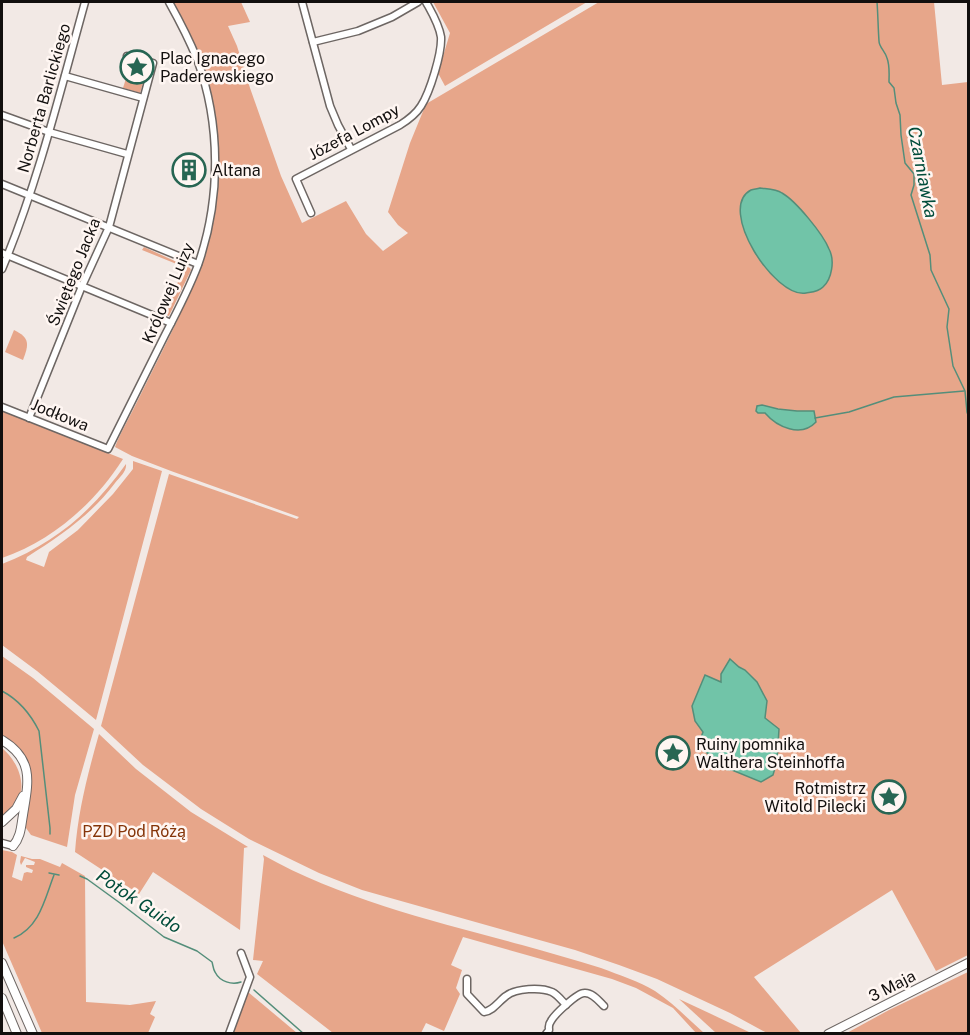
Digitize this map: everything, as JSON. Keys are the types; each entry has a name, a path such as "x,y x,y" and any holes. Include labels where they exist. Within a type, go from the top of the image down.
{"main road":[{"path":"2,740 21,758 27,776 27,792 19,838 13,846"},
{"path":"2,745 17,761 24,784 21,800 16,809 2,822"},
{"path":"2,963 33,1034"},
{"name":"3 Maja","path":"828,1034 969,963"},
{"path":"2,998 17,1034"}],"street":[{"name":"Norberta Barlickiego","path":"2,269 4,254 30,196 85,2"},
{"name":"Królowej Luizy","path":"108,449 186,294 208,229 214,193 213,131 207,95 186,32 169,2"},
{"path":"302,2 330,106 351,150"},
{"path":"313,42 358,31 392,17 418,2"},
{"name":"Józefa Lompy","path":"311,213 296,178 406,121 423,103 436,66 441,43 438,26 426,2"},
{"name":"Świętego Jacka","path":"29,418 108,227 153,63 127,56"},
{"path":"65,76 143,98"},
{"path":"2,115 49,132 127,154"},
{"path":"2,184 198,264"},
{"path":"4,254 171,323"},
{"name":"Jodłowa","path":"2,406 108,449"},
{"path":"2,843 13,846"},
{"path":"229,1034 250,977 241,953"},
{"path":"467,979 467,994 484,1012 488,1012 505,997 518,990 552,992 566,1005"},
{"path":"549,1032 551,1019 577,995 591,994 604,1006"}],"green space":[{"path":"172,2 241,2 250,22 228,26 237,46 281,176 302,223 346,201 366,234 383,251 408,233 388,212 410,143 426,104 599,2 934,2 942,85 968,82 968,955 936,971 892,890 754,977 801,1033 767,1033 657,979 619,965 575,950 362,890 319,873 249,839 201,809 143,765 101,726 169,474 297,519 299,517 171,471 115,447 189,295 213,220 218,146 213,110 204,74 190,38"},
{"path":"433,2 587,2 445,86 438,73 450,33"},
{"name":"Plac Ignacego Paderewskiego","path":"131,62 148,66 140,93 123,88"},
{"path":"144,247 191,270 169,316 161,313 163,308 167,309 184,267 142,250"},
{"path":"14,330 27,342 23,360 5,352"},
{"path":"2,411 123,459 99,491 71,519 38,542 2,558"},
{"path":"133,461 162,471 96,720 2,645 2,564 40,546 72,523 100,496 126,464 121,476 96,505 63,533 27,557 26,560 44,567 49,552 78,530 113,494 133,469"},
{"path":"2,656 33,678 94,729 75,795 67,847 31,835 24,824 28,770 2,739"},
{"name":"PZD Pod Różą","path":"99,734 136,769 191,812 248,847 244,848 240,930 153,872 139,894 75,852 81,807"},
{"path":"2,748 17,768 21,793 13,809 2,817"},
{"path":"2,850 17,855 12,877 22,881 24,873 32,873 33,870 26,865 34,865 35,862 25,858 21,865 21,856 40,859 60,867 62,863 85,876 86,1002 130,1005 156,1001 150,1014 155,1017 148,1033 42,1033 2,941"},
{"path":"263,855 293,871 357,897 629,978 662,996 704,1033 696,1033 673,1008 636,988 612,979 463,937 451,965 462,970 456,988 460,994 444,1031 426,1023 421,1033 333,1033 257,974 263,961 253,960"},
{"path":"968,972 968,1033 845,1034 889,1010"},
{"path":"248,992 297,1033 232,1033"},
{"path":"679,999 709,1013 751,1033 716,1033"}],"shaded area":[{"path":"760,188 777,191 788,197 808,218 826,243 831,253 832,269 826,284 819,290 806,293 793,291 779,282 754,251 740,215 742,200 751,190"},
{"path":"757,406 778,409 814,411 816,422 803,429 789,429 776,423 765,413 758,413"},
{"path":"730,659 757,682 767,701 765,718 779,729 777,761 773,775 761,782 732,770 723,769 707,753 700,740 703,732 695,721 692,706 705,675 721,682 721,674"}],"waterway":[{"name":"Czarniawka","path":"877,2 879,43 888,61 889,82 894,88 900,115 905,163 914,174 911,195 930,255 931,270 949,309 947,327 953,366 965,391 968,415"},
{"path":"815,418 849,412 894,397 964,391"},
{"name":"Potok Guido","path":"2,691 24,708 39,731 50,834"},
{"name":"Potok Guido","path":"49,873 59,875"},
{"path":"14,938 30,927 36,919 54,875"},
{"name":"Potok Guido","path":"80,876 164,937 197,951 212,962 215,972 223,980 230,983 241,982"},
{"name":"Potok Guido","path":"254,990 304,1034"}],"place":[{"name":"Plac Ignacego Paderewskiego","path":"137,67"},
{"name":"Altana","path":"189,170"},
{"name":"Ruiny pomnika Walthera Steinhoffa","path":"673,753"},
{"name":"Rotmistrz Witold Pilecki","path":"889,797"}]}
